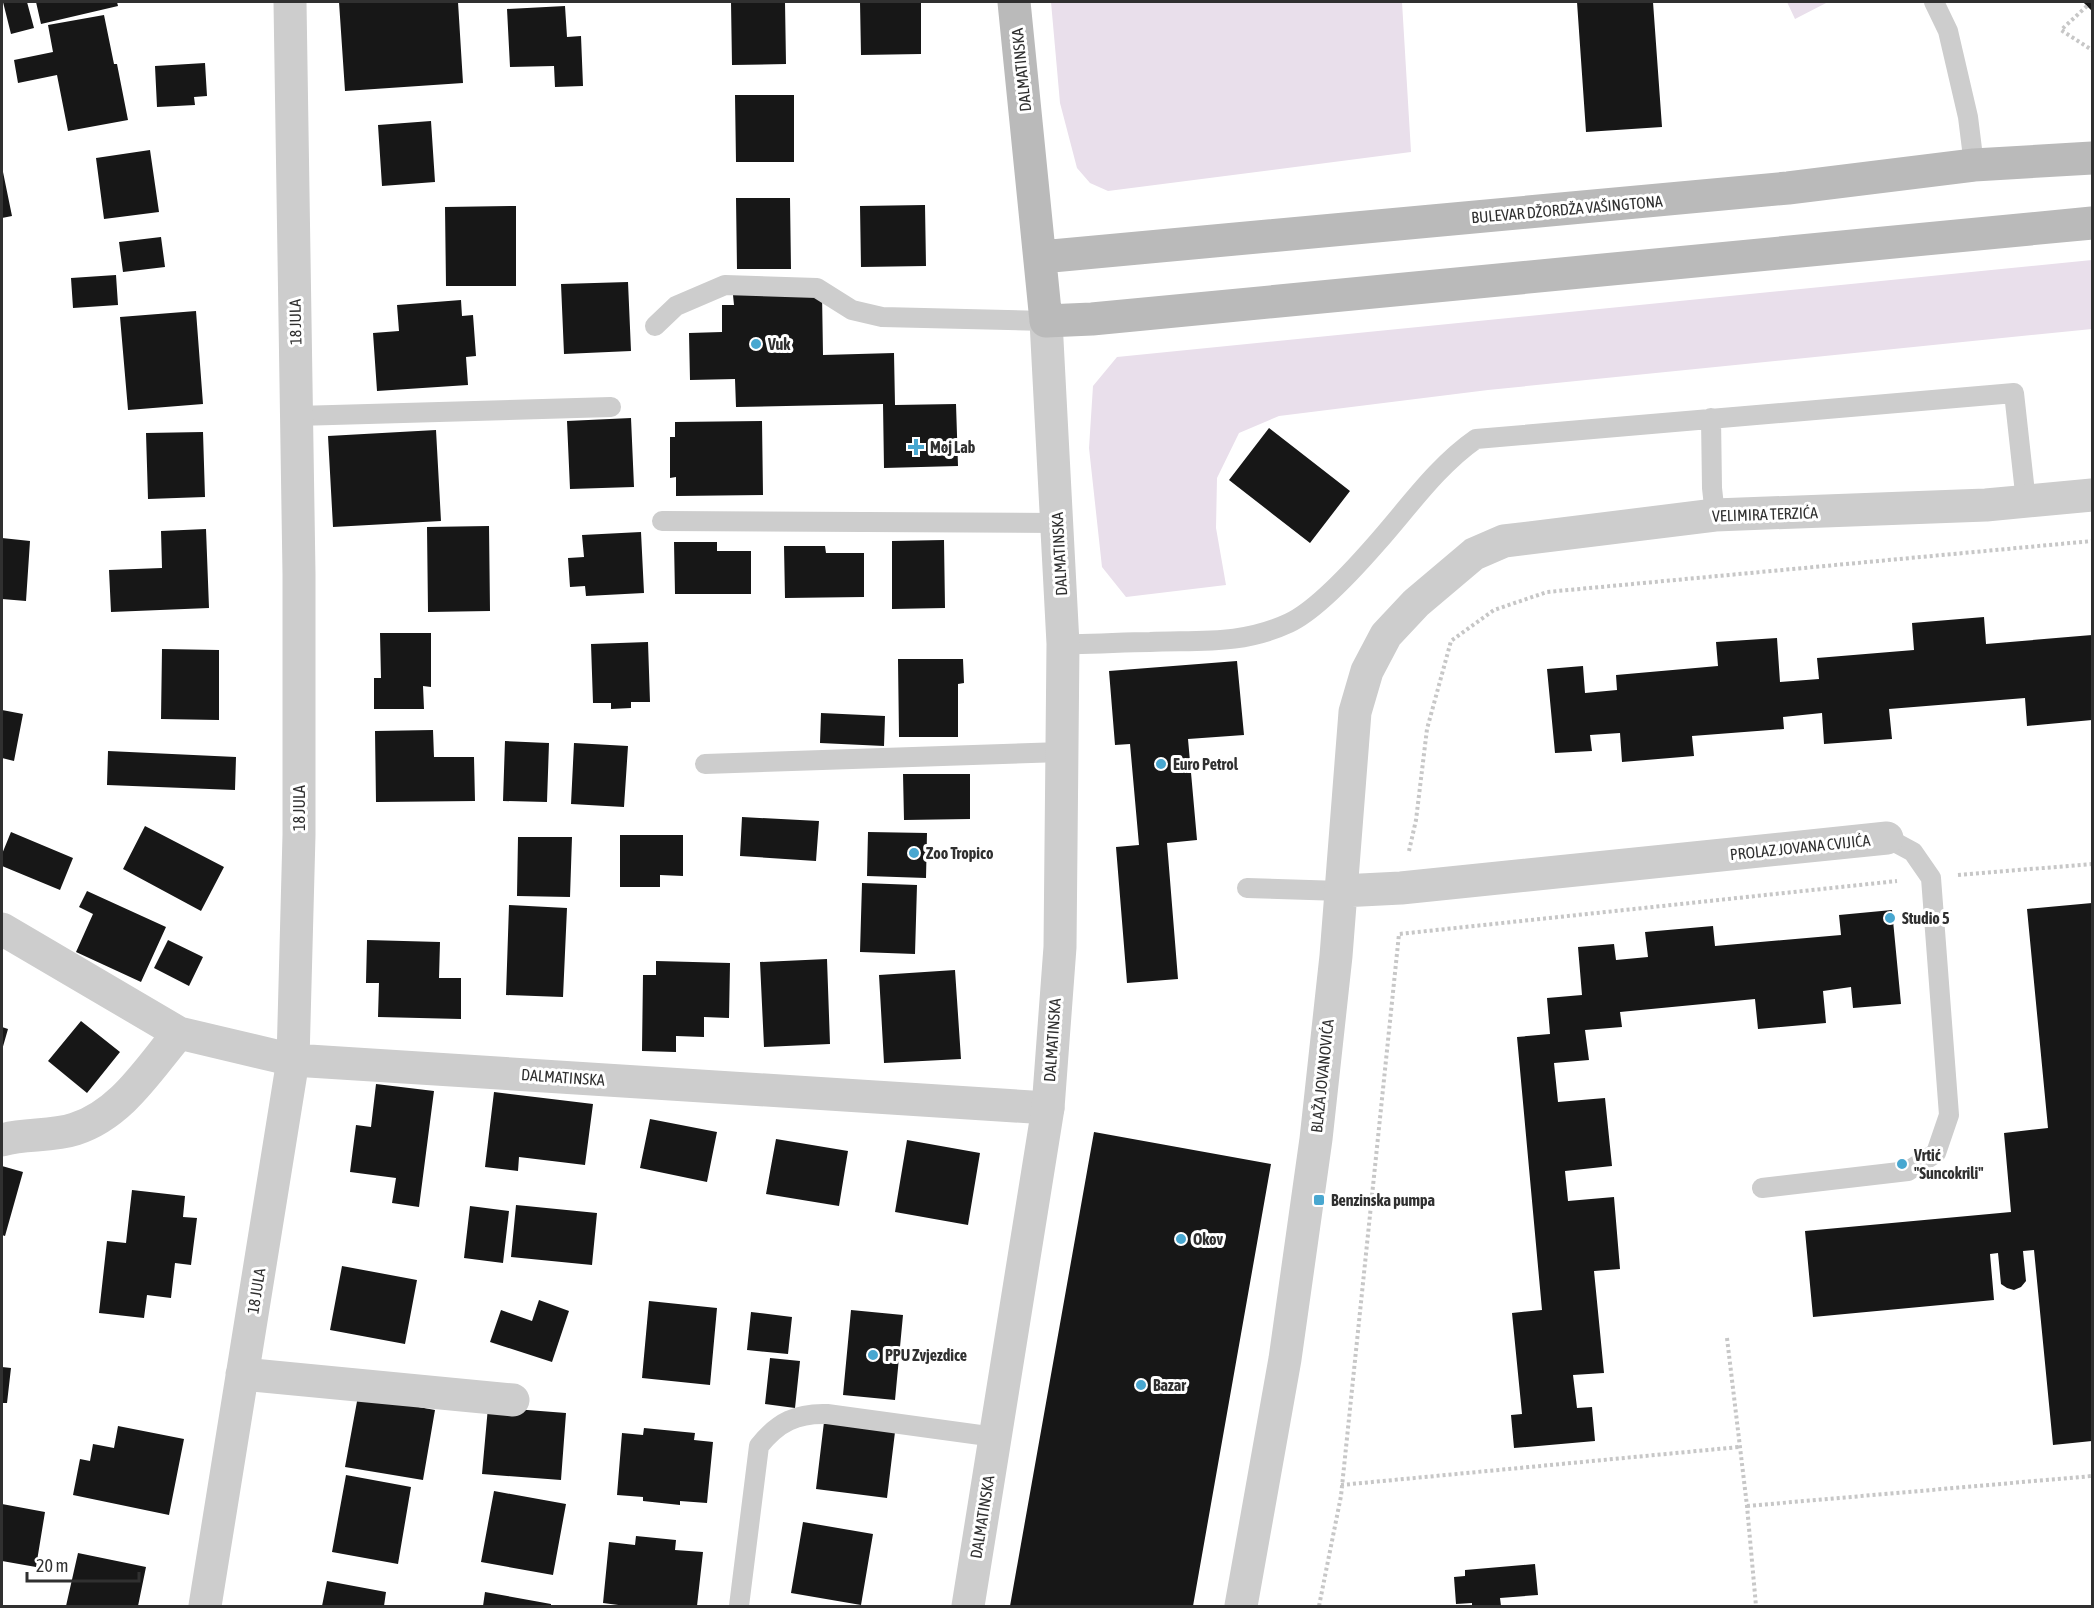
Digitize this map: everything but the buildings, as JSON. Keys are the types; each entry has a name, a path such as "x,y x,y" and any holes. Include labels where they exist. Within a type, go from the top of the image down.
{"main road":[{"name":"DALMATINSKA","path":"1014,2 1046,321"},
{"name":"BULEVAR DŽORDŽA VAŠINGTONA","path":"1041,258 1776,189 1974,165 2092,158"},
{"path":"1046,321 1092,319 2092,223"}],"street":[{"name":"18 JULA","path":"205,1606 293,1060 299,835 299,574 290,2"},
{"name":"DALMATINSKA","path":"968,1606 1048,1108 1060,947 1063,644 1046,321"},
{"name":"VELIMIRA TERZIĆA","path":"1449,575 1474,554 1504,541 1715,515 1986,506 2092,495"},
{"name":"BLAŽA JOVANOVIĆA","path":"1241,1606 1285,1359 1316,1139 1341,891 1355,712 1367,671 1386,635 1416,603 1449,575"},
{"name":"PROLAZ JOVANA CVIJIĆA","path":"1341,891 1401,888 1887,838"},
{"name":"DALMATINSKA","path":"2,929 179,1033 293,1060 1048,1108"},
{"path":"2,1140 16,1136 42,1135 75,1129 103,1116 124,1098 152,1068 179,1033"},
{"path":"242,1374 513,1400"}],"lane":[{"path":"1934,2 1948,31 1968,117 1974,165"},
{"path":"655,326 676,306 725,285 817,288 852,310 882,317 1046,321"},
{"path":"1063,644 1223,641 1259,634 1290,623 1320,601 1369,552 1444,465 1476,439 2014,393 2026,502"},
{"path":"297,416 611,407"},
{"path":"1711,418 1712,488 1715,515"},
{"path":"662,521 1058,523"},
{"path":"705,764 1062,752"},
{"name":"PROLAZ JOVANA CVIJIĆA","path":"1887,838 1913,852 1931,878"},
{"path":"1762,1188 1908,1171 1936,1153 1949,1115 1931,878"},
{"path":"1247,888 1341,891"},
{"path":"740,1606 759,1446 781,1423 796,1416 812,1413 995,1437"}],"path":[{"path":"2087,6 2061,30 2092,50"},
{"path":"1401,888 1416,820 1427,729 1451,640 1494,610 1547,592 2092,541"},
{"path":"1319,1606 1341,1485 1400,934 1931,878 2092,864"},
{"path":"1727,1338 1747,1506 1756,1606"},
{"path":"1341,1485 1739,1447"},
{"path":"1747,1506 2092,1476"}],"shaded area":[{"path":"1051,2 1402,2 1411,152 1108,191 1090,183 1077,168 1060,103"},
{"path":"1787,2 1828,2 1795,19"},
{"path":"2092,260 2092,329 1488,390 1279,416 1239,433 1217,478 1216,528 1226,585 1126,597 1102,567 1089,448 1093,386 1117,357"}],"place":[{"name":"Vuk","path":"756,344"},
{"name":"Moj Lab","path":"916,447"},
{"name":"Euro Petrol","path":"1161,764"},
{"name":"Zoo Tropico","path":"914,853"},
{"name":"Studio 5","path":"1890,918"},
{"name":"Vrtić \"Suncokrili\"","path":"1902,1164"},
{"name":"Benzinska pumpa","path":"1319,1200"},
{"name":"Okov","path":"1181,1239"},
{"name":"PPU Zvjezdice","path":"873,1355"},
{"name":"Bazar","path":"1141,1385"}]}
